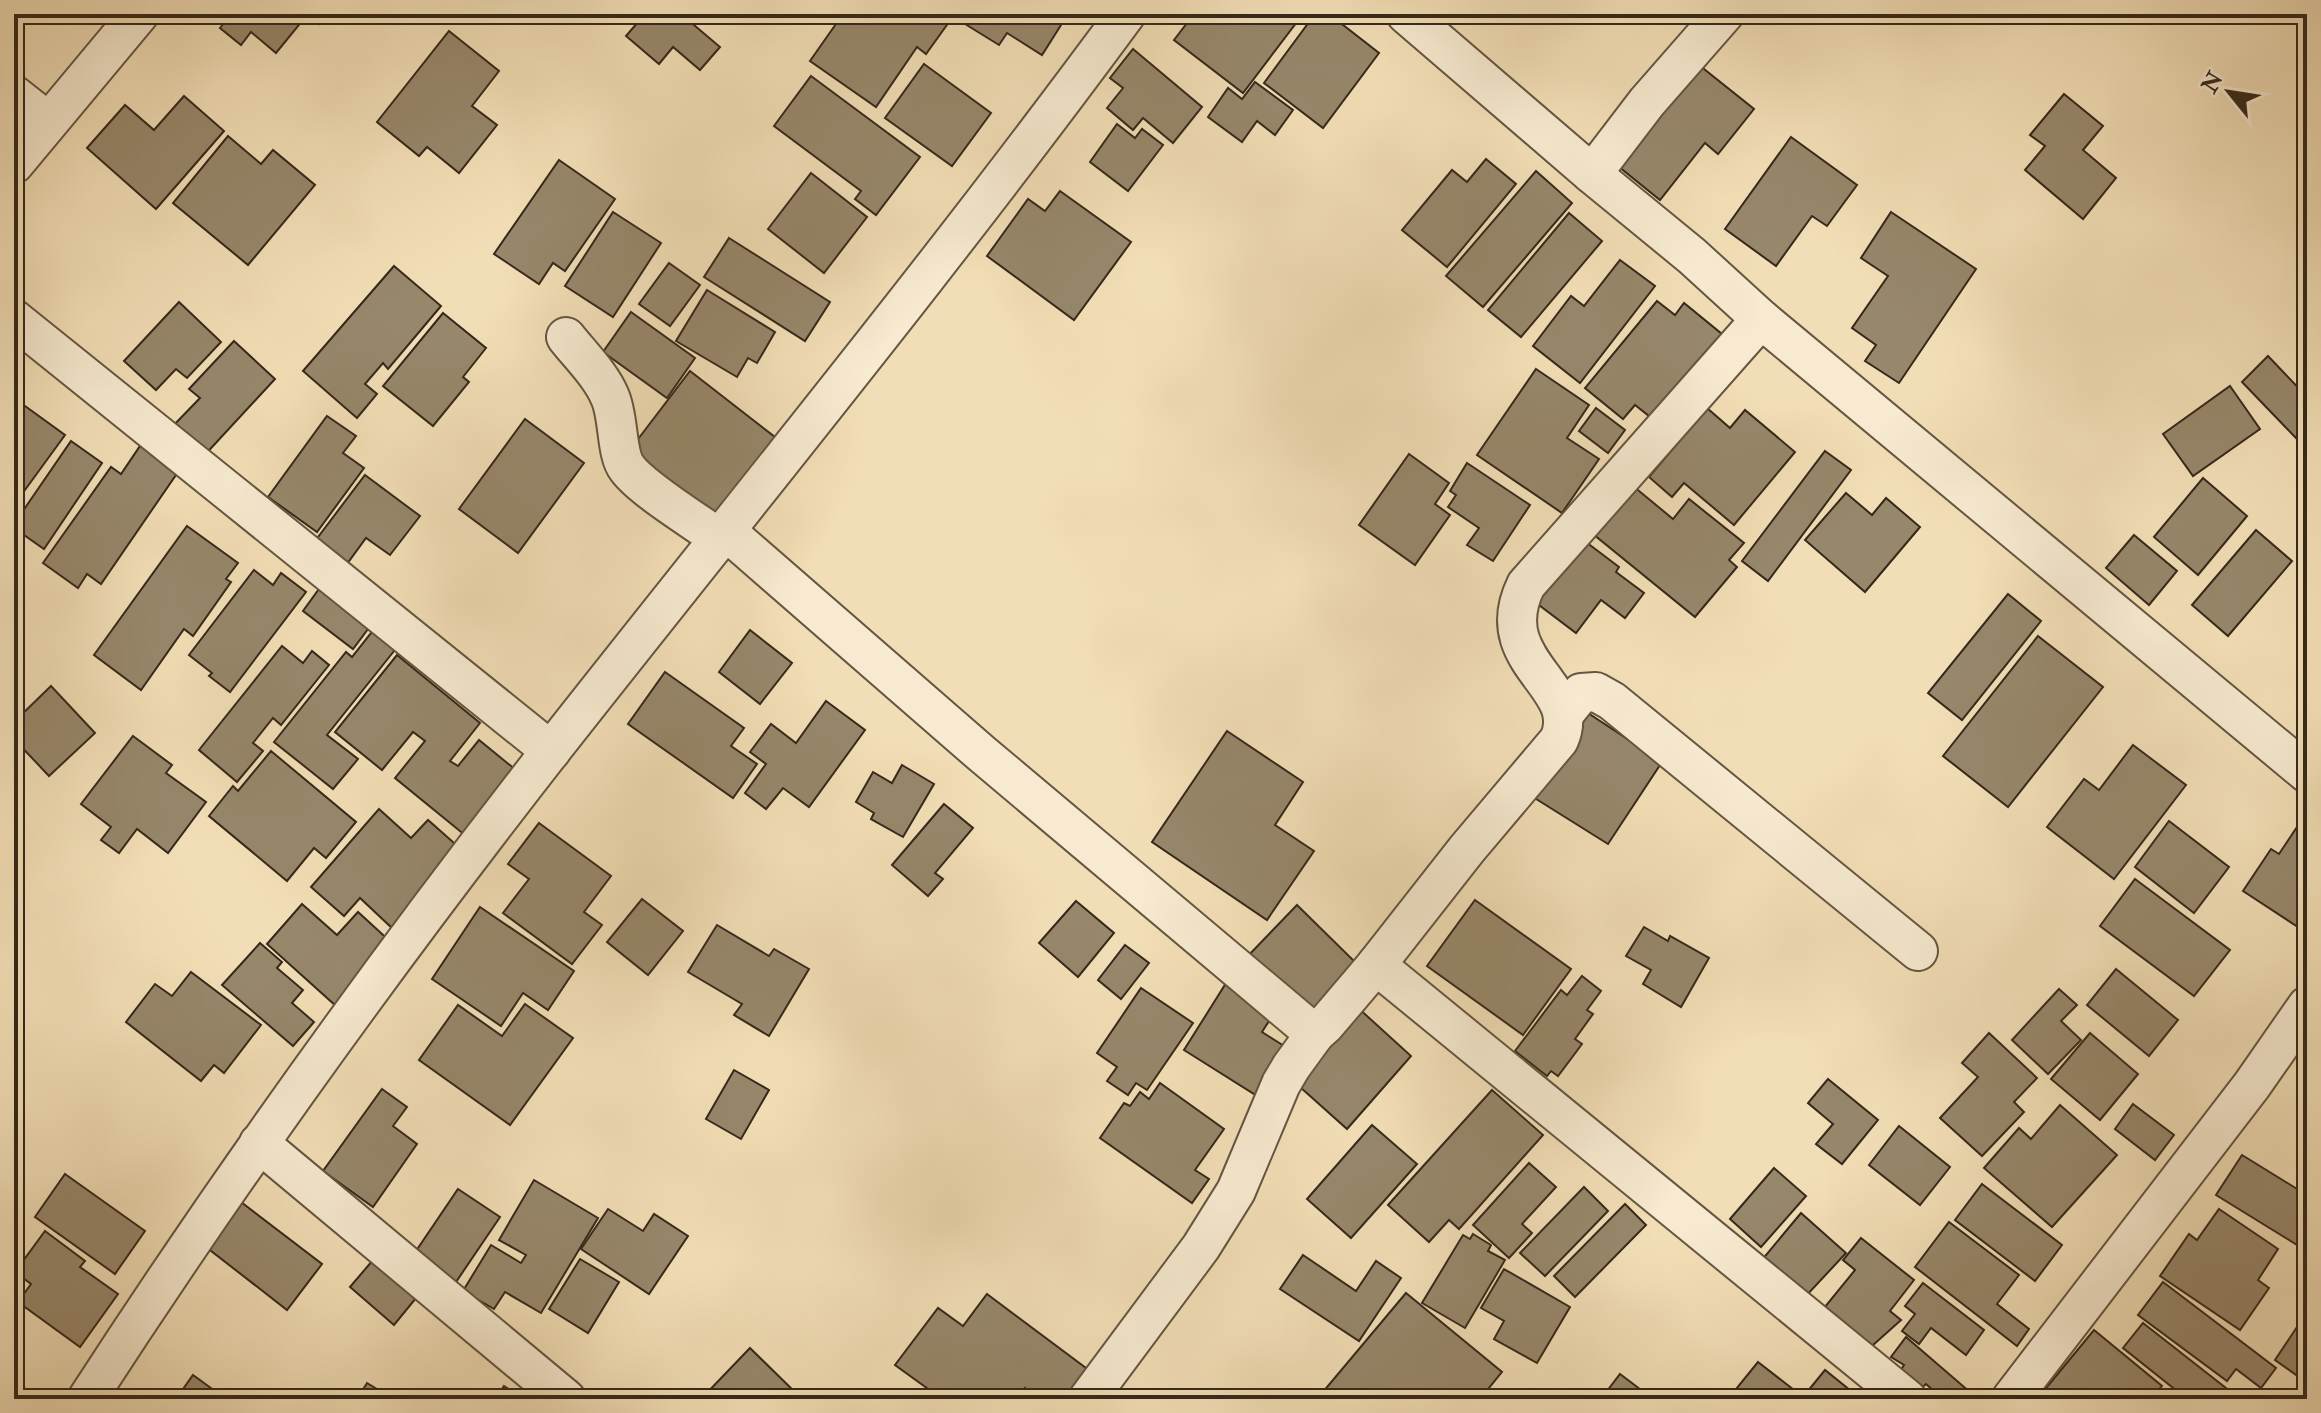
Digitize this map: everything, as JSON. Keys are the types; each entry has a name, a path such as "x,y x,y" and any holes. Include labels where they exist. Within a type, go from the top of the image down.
{"street":[{"path":"14,164 139,14"},
{"path":"87,1399 259,1143 551,751 1025,150 1126,14"},
{"path":"1406,14 1692,256 1761,319 2307,773"},
{"path":"1592,174 1647,102 1724,14"},
{"path":"14,95 47,121"},
{"path":"14,319 551,751"},
{"path":"1088,1399 1201,1247 1236,1191 1281,1084 1315,1034 1376,965 1467,849 1559,740 1565,727 1565,713 1556,695 1526,655 1518,636 1518,602 1526,585 1761,319"},
{"path":"566,337 610,394 617,415 621,455 626,467 640,481 723,535 1315,1034"},
{"path":"1565,713 1581,693 1596,692 1612,701 1918,951"},
{"path":"1376,965 1907,1399"},
{"path":"2011,1399 2252,1085 2307,1006"},
{"path":"259,1143 566,1399"}],"building":[{"path":"231,14 295,14 303,20 276,53 251,32 241,45 220,28"},
{"path":"308,14 327,14 319,24"},
{"path":"645,14 681,14 720,47 700,70 673,47 659,64 626,36"},
{"path":"843,14 937,14 949,22 926,54 917,47 876,107 810,61"},
{"path":"949,14 1068,14 1042,55 1007,33 999,45"},
{"path":"1194,14 1303,14 1243,93 1174,40"},
{"path":"1315,14 1329,14 1379,53 1323,128 1264,83"},
{"path":"449,31 499,71 472,106 497,125 459,173 427,147 419,156 377,122"},
{"path":"1133,49 1202,107 1173,143 1143,118 1133,130 1107,108 1123,88 1110,78"},
{"path":"1694,61 1754,109 1718,154 1705,143 1660,200 1613,162"},
{"path":"924,64 991,113 952,166 885,118"},
{"path":"811,76 920,157 876,215 855,199 861,191 774,126"},
{"path":"1255,82 1293,110 1275,135 1257,121 1242,142 1208,117 1228,88 1242,99"},
{"path":"2064,94 2103,126 2083,150 2116,178 2083,219 2025,170 2045,146 2030,135"},
{"path":"184,96 224,131 156,209 87,148 125,105 154,130"},
{"path":"1117,124 1135,138 1142,129 1163,145 1128,191 1090,162"},
{"path":"228,136 261,164 273,150 315,185 248,265 173,203"},
{"path":"1791,137 1857,185 1827,226 1812,216 1776,266 1725,229"},
{"path":"1486,159 1516,184 1447,267 1402,230 1452,170 1467,182"},
{"path":"559,160 615,199 565,271 553,263 539,284 494,254"},
{"path":"1536,171 1572,203 1483,307 1446,276"},
{"path":"811,173 867,217 824,273 768,229"},
{"path":"1060,191 1131,242 1074,320 987,256 1028,199 1045,211"},
{"path":"613,212 661,243 613,317 565,286"},
{"path":"1891,212 1976,269 1899,383 1865,361 1876,345 1852,328 1888,276 1861,258"},
{"path":"1569,213 1602,241 1521,337 1488,310"},
{"path":"729,238 830,302 805,341 704,277"},
{"path":"1620,260 1655,286 1580,383 1533,346 1571,296 1584,306"},
{"path":"669,263 700,285 670,326 639,304"},
{"path":"394,266 441,306 388,369 383,363 365,384 377,394 357,418 303,371"},
{"path":"707,290 775,332 757,363 748,358 737,377 676,341"},
{"path":"1657,301 1675,315 1684,303 1728,339 1659,424 1635,405 1623,419 1585,388"},
{"path":"179,302 221,342 187,378 176,369 156,390 124,361"},
{"path":"631,312 695,358 667,398 603,352"},
{"path":"443,313 486,348 463,377 469,382 433,426 383,386"},
{"path":"234,341 275,379 201,459 170,429 200,398 189,389"},
{"path":"2268,356 2307,397 2307,427 2296,438 2242,382"},
{"path":"1536,369 1589,405 1567,438 1599,459 1562,513 1477,455"},
{"path":"690,371 784,444 723,524 629,451"},
{"path":"2230,386 2260,429 2193,476 2163,434"},
{"path":"25,406 65,435 14,505 14,422"},
{"path":"1596,408 1625,430 1608,453 1579,431"},
{"path":"1707,408 1730,428 1745,410 1795,452 1734,525 1684,483 1672,497 1649,477"},
{"path":"327,416 356,436 343,453 364,468 317,532 268,497"},
{"path":"525,419 584,463 518,553 459,509"},
{"path":"71,441 102,463 44,549 14,528 14,524"},
{"path":"140,446 178,472 101,584 87,574 78,588 43,563 111,467 121,474"},
{"path":"1825,451 1851,470 1768,581 1742,561"},
{"path":"1409,454 1449,483 1435,504 1450,515 1415,565 1359,525"},
{"path":"1467,463 1530,505 1493,561 1467,545 1479,528 1448,507 1456,495 1450,491"},
{"path":"365,475 420,516 390,555 366,538 344,568 312,545"},
{"path":"2203,478 2247,516 2198,575 2154,537"},
{"path":"1633,486 1673,519 1689,499 1744,543 1729,560 1737,567 1695,617 1593,534"},
{"path":"1846,493 1872,515 1886,498 1920,527 1865,592 1805,540"},
{"path":"187,526 238,563 226,579 231,582 193,636 184,629 141,690 94,655"},
{"path":"2256,530 2292,561 2228,636 2192,605"},
{"path":"2134,535 2177,571 2149,605 2106,568"},
{"path":"1582,539 1619,567 1616,572 1644,593 1625,618 1601,600 1576,633 1535,602"},
{"path":"254,570 273,585 281,573 306,592 230,692 189,655"},
{"path":"324,582 374,621 353,649 303,611"},
{"path":"2008,594 2041,621 1962,720 1928,693"},
{"path":"375,628 398,646 327,735 358,759 333,789 274,742 346,652 352,657"},
{"path":"750,630 792,663 760,704 719,672"},
{"path":"2038,636 2103,687 2008,807 1943,756"},
{"path":"2307,641 2307,658 2299,652"},
{"path":"282,646 303,663 312,651 329,665 281,725 273,718 253,743 263,751 237,782 199,750"},
{"path":"397,655 480,723 450,761 458,766 479,740 527,779 466,836 395,778 425,741 413,732 382,770 335,732"},
{"path":"665,672 744,728 731,746 757,764 733,798 628,724"},
{"path":"51,686 95,733 49,776 14,739 14,722"},
{"path":"826,701 865,730 809,807 783,788 766,809 745,793 766,764 750,752 771,724 796,743"},
{"path":"1588,713 1662,762 1608,844 1533,797"},
{"path":"1227,731 1303,782 1275,825 1314,851 1267,920 1152,842"},
{"path":"133,736 172,765 166,773 206,802 168,853 137,829 119,853 101,840 111,827 81,804"},
{"path":"2133,745 2186,785 2114,879 2047,827 2084,779 2099,790"},
{"path":"271,751 356,822 326,858 314,848 287,881 209,816 233,786 238,791"},
{"path":"902,765 934,784 903,837 871,819 874,813 856,802 873,772 892,783"},
{"path":"944,804 973,828 935,873 943,879 928,896 892,865"},
{"path":"379,809 411,838 428,820 462,850 393,929 360,898 344,916 311,887"},
{"path":"2303,818 2307,821 2307,933 2243,891 2271,849 2279,854"},
{"path":"2169,821 2229,867 2194,913 2135,867"},
{"path":"539,823 611,876 584,912 602,925 572,964 503,913 529,879 508,864"},
{"path":"2135,879 2230,950 2194,996 2100,926"},
{"path":"642,899 683,931 648,975 607,942"},
{"path":"1475,900 1571,969 1523,1035 1427,966"},
{"path":"1076,901 1114,933 1078,977 1039,943"},
{"path":"302,904 337,935 358,912 393,944 336,1006 267,944"},
{"path":"1297,905 1357,964 1305,1017 1245,959"},
{"path":"480,907 574,971 548,1010 523,993 501,1026 432,979"},
{"path":"717,925 769,956 774,949 809,969 769,1036 734,1015 742,1004 688,972"},
{"path":"1644,927 1668,941 1670,936 1709,958 1681,1007 1643,984 1651,970 1626,956"},
{"path":"260,943 282,962 277,968 303,990 292,1003 314,1022 293,1046 222,985"},
{"path":"1125,945 1149,963 1121,999 1098,980"},
{"path":"2116,969 2178,1020 2149,1056 2087,1005"},
{"path":"191,972 261,1025 224,1073 214,1065 201,1081 126,1022 155,984 172,996"},
{"path":"1582,976 1601,991 1587,1010 1593,1014 1575,1039 1582,1044 1558,1076 1551,1071 1547,1076 1515,1051 1561,990 1567,995"},
{"path":"1228,980 1276,1010 1262,1032 1292,1051 1262,1099 1184,1050"},
{"path":"1141,988 1193,1023 1147,1090 1136,1083 1128,1095 1107,1081 1117,1067 1097,1053"},
{"path":"2059,989 2077,1005 2061,1021 2081,1040 2048,1074 2012,1040"},
{"path":"525,1004 573,1038 510,1125 419,1060 458,1005 502,1036"},
{"path":"1356,1006 1411,1056 1347,1129 1291,1079"},
{"path":"1989,1033 2037,1078 2014,1102 2024,1112 1982,1156 1940,1118 1978,1077 1962,1063"},
{"path":"2090,1033 2138,1074 2100,1120 2051,1079"},
{"path":"734,1070 769,1090 741,1139 706,1119"},
{"path":"1828,1079 1878,1120 1842,1164 1816,1144 1833,1124 1808,1103"},
{"path":"1160,1083 1224,1129 1195,1170 1209,1179 1192,1203 1100,1138 1124,1103 1130,1106 1140,1092 1149,1099"},
{"path":"382,1089 407,1107 393,1126 417,1144 373,1207 323,1171"},
{"path":"1492,1090 1543,1135 1459,1229 1449,1220 1429,1242 1388,1205"},
{"path":"2133,1104 2174,1135 2155,1160 2115,1129"},
{"path":"2060,1105 2117,1155 2052,1227 1984,1168 2019,1128 2031,1139"},
{"path":"1372,1125 1417,1164 1351,1238 1307,1199"},
{"path":"1899,1126 1950,1167 1920,1205 1869,1165"},
{"path":"2242,1155 2307,1195 2307,1239 2302,1248 2216,1195"},
{"path":"1529,1163 1556,1187 1522,1224 1532,1233 1509,1258 1473,1225"},
{"path":"1774,1168 1806,1196 1761,1247 1730,1219"},
{"path":"65,1174 145,1231 115,1274 35,1217"},
{"path":"534,1180 598,1218 541,1313 505,1292 494,1309 463,1291 491,1245 521,1263 526,1255 499,1240"},
{"path":"1982,1184 2062,1245 2035,1281 1955,1220"},
{"path":"1584,1187 1608,1211 1545,1276 1520,1253"},
{"path":"458,1189 500,1217 456,1282 414,1254"},
{"path":"241,1202 322,1264 287,1310 206,1247"},
{"path":"1625,1204 1646,1225 1575,1297 1554,1276"},
{"path":"608,1209 643,1231 654,1214 688,1236 649,1294 581,1249"},
{"path":"2219,1209 2278,1249 2258,1280 2269,1288 2240,1330 2160,1276 2189,1234 2197,1240"},
{"path":"1801,1213 1846,1253 1806,1296 1761,1261"},
{"path":"1949,1222 2019,1275 1997,1304 2029,1329 2017,1346 1915,1267"},
{"path":"45,1231 85,1261 80,1267 118,1294 80,1347 18,1302 31,1284 15,1272"},
{"path":"1473,1234 1491,1245 1488,1251 1505,1260 1465,1328 1422,1303 1463,1235 1470,1239"},
{"path":"1861,1238 1914,1280 1890,1311 1901,1320 1872,1346 1824,1308 1855,1270 1843,1260"},
{"path":"1303,1255 1356,1291 1376,1261 1401,1278 1359,1341 1280,1289"},
{"path":"580,1259 619,1282 588,1333 549,1309"},
{"path":"373,1260 416,1298 394,1325 350,1287"},
{"path":"1504,1269 1570,1307 1537,1363 1494,1339 1504,1321 1481,1308"},
{"path":"2163,1282 2276,1368 2261,1388 2236,1369 2227,1381 2138,1315"},
{"path":"1923,1283 1984,1330 1966,1355 1931,1328 1919,1344 1902,1331 1915,1314 1905,1306"},
{"path":"1406,1293 1502,1372 1480,1399 1317,1399"},
{"path":"987,1294 1094,1374 1076,1399 1039,1399 1025,1388 1017,1399 942,1399 895,1365 938,1308 963,1326"},
{"path":"2143,1323 2240,1399 2187,1399 2123,1348"},
{"path":"2297,1327 2307,1333 2307,1366 2299,1377 2275,1360"},
{"path":"2094,1330 2162,1386 2151,1399 2037,1399"},
{"path":"1906,1337 1978,1399 1943,1399 1926,1384 1919,1390 1898,1374 1904,1365 1891,1357"},
{"path":"750,1348 802,1399 701,1399"},
{"path":"1758,1362 1803,1397 1825,1370 1861,1399 1728,1399"},
{"path":"1620,1374 1653,1399 1601,1399"},
{"path":"193,1375 226,1399 176,1399"},
{"path":"14,1381 30,1392 25,1399 14,1399"},
{"path":"367,1383 382,1392 378,1399 357,1399"},
{"path":"504,1386 524,1399 496,1399"},
{"path":"2166,1390 2178,1399 2159,1399"}]}
